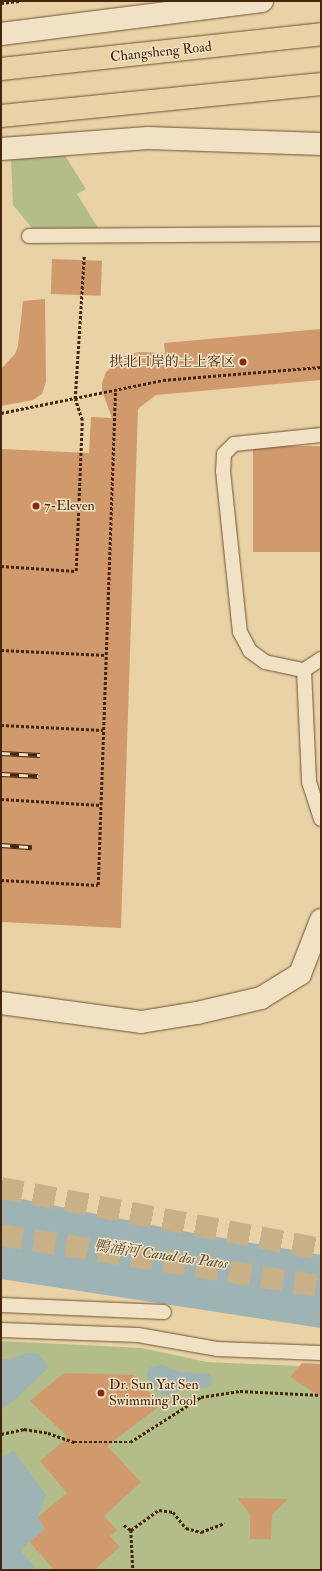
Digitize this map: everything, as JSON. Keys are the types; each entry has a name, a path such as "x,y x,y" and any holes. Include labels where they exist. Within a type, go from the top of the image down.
{"main road":[{"name":"Changsheng Road","path":"1,69 321,34"},
{"path":"1,116 321,84"}],"street":[{"path":"1,34 262,1"},
{"path":"1,149 148,138 321,144"},
{"path":"1,1003 141,1022 197,1013 261,998 300,974 321,920"}],"lane":[{"path":"29,236 321,234"},
{"path":"321,435 234,444 224,454 223,471 240,632 250,651 266,662 304,670 321,659"},
{"path":"304,670 309,782 321,819"},
{"path":"1,1305 164,1312"},
{"path":"1,1330 138,1335 217,1349 321,1354"}],"path":[{"path":"1,3 19,1"},
{"path":"1,566 76,571 82,420 75,399 85,236"},
{"path":"1,413 163,380 321,367"},
{"path":"1,880 98,885 115,391"},
{"path":"1,650 106,655"},
{"path":"1,725 103,730"},
{"path":"1,800 100,805"},
{"path":"1,1434 9,1430 24,1429 48,1433 74,1442 130,1442 200,1397 240,1391 321,1395"},
{"path":"131,1530 159,1510 173,1512 186,1528 201,1532 224,1522"},
{"path":"124,1525 131,1530"},
{"path":"131,1530 133,1570"}],"green space":[{"path":"62,151 86,189 77,194 98,228 32,228 13,205 11,157"},
{"path":"1,1341 142,1348 207,1362 321,1367 321,1570 1,1570"}],"water":[{"name":"鴨涌河 Canal dos Patos","path":"1,1195 177,1230 321,1255 321,1328 1,1279"},
{"path":"26,1353 38,1354 47,1363 48,1368 15,1400 1,1409 1,1359 11,1359"},
{"path":"163,1365 180,1372 209,1374 213,1378 212,1385 205,1388 186,1387 167,1396 161,1394 147,1377 147,1371 150,1367"},
{"path":"14,1451 46,1495 38,1517 45,1529 20,1550 38,1570 1,1570 1,1457"}],"building":[{"path":"52,259 102,261 101,296 51,294"},
{"path":"45,299 46,382 42,394 33,400 1,406 1,369 15,354 18,346 23,301"},
{"path":"321,329 321,380 156,395 138,409 121,928 1,922 1,449 89,453 91,417 112,418 102,391 102,383 106,372 124,356 139,352 165,353 164,343"},
{"path":"253,446 321,446 321,552 253,552"},
{"path":"302,1363 321,1364 321,1397 290,1377"},
{"path":"64,1373 134,1375 161,1405 107,1446 141,1482 104,1516 117,1530 110,1536 120,1547 94,1570 54,1570 30,1542 45,1529 38,1517 67,1493 40,1461 68,1437 30,1401"},
{"path":"237,1498 288,1499 272,1515 271,1539 250,1539 250,1514"}],"tunnel":[{"path":"1,1188 321,1249"},
{"path":"1,1235 321,1286"}],"railway":[{"path":"1,753 40,755"},
{"path":"1,774 38,776"},
{"path":"1,845 32,847"}],"place":[{"name":"拱北口岸的士上客区","path":"243,362"},
{"name":"7-Eleven","path":"36,506"},
{"name":"Dr. Sun Yat Sen Swimming Pool","path":"101,1393"}]}
